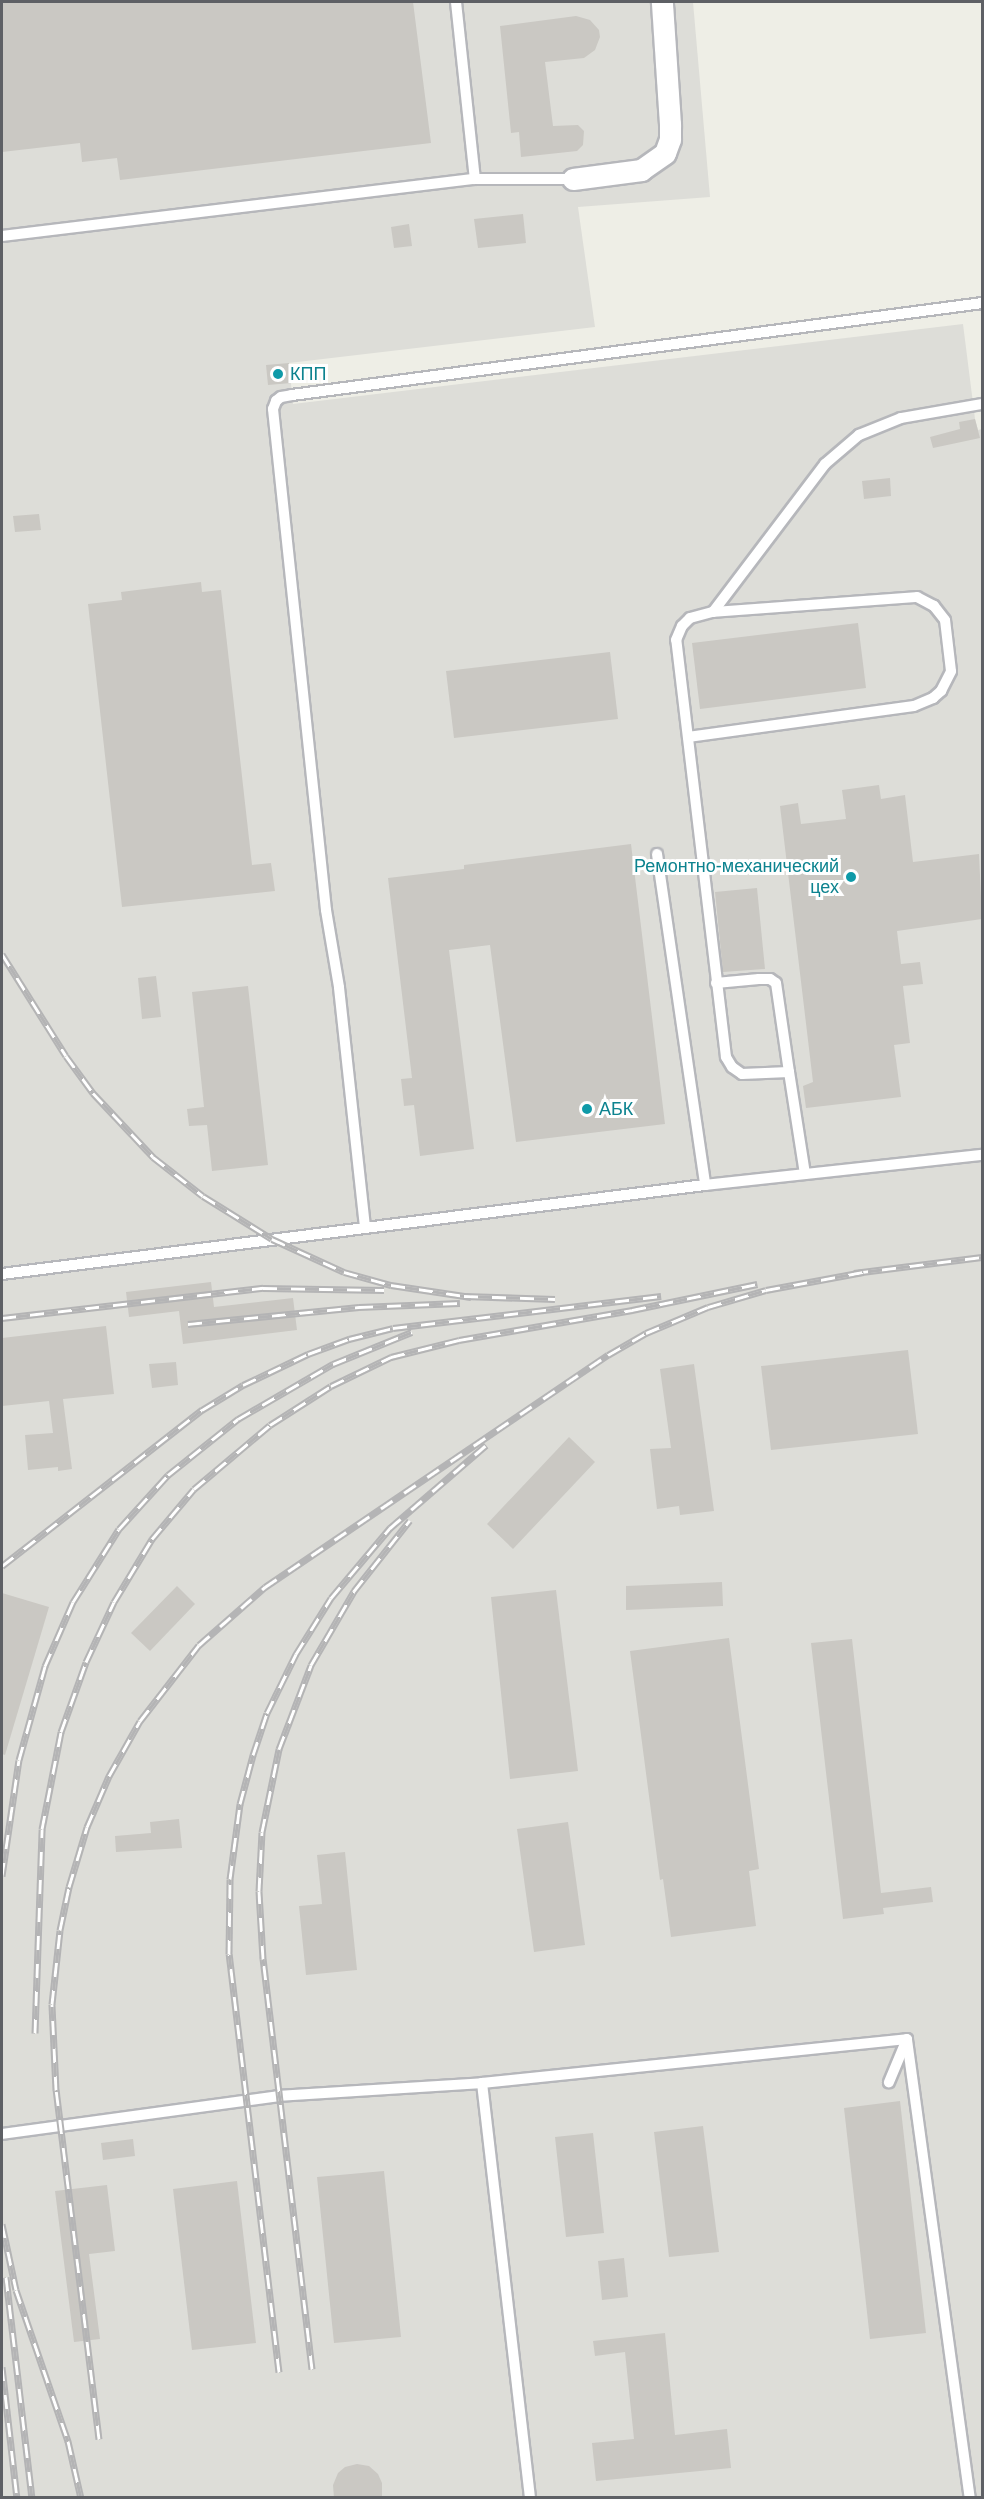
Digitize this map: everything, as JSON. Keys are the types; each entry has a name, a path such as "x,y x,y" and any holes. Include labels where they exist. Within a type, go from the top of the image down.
{"street":[{"path":"573,179 641,170 655,163 665,153 670,124 662,2"}],"lane":[{"path":"456,2 475,179"},
{"path":"2,236 475,179 573,179"},
{"path":"365,1227 339,987 326,910 273,409 276,402 281,397 304,393 982,303"},
{"path":"713,612 825,464 859,435 901,418 982,404"},
{"path":"688,737 914,706 933,698 941,691 951,671 945,620 934,606 917,597 713,612 690,618 682,626 676,640 726,1057 732,1067 750,1075 789,1072"},
{"path":"657,854 705,1185"},
{"path":"716,983 765,979 776,983 805,1174"},
{"path":"2,1274 705,1185 982,1155"},
{"path":"889,2082 907,2038"},
{"path":"2,2134 278,2096 482,2083 907,2038"},
{"path":"907,2038 970,2498"},
{"path":"482,2083 530,2498"}],"shaded area":[{"path":"2,2 693,2 710,197 578,207 595,327 289,363 293,404 963,324 975,419 978,430 982,429 982,2497 2,2498"}],"building":[{"path":"2,2 413,2 431,143 120,180 117,158 82,162 80,143 2,152"},
{"path":"576,16 590,20 599,30 600,37 595,50 584,58 545,62 553,126 578,125 584,131 583,145 577,151 521,157 519,132 511,133 500,26"},
{"path":"523,214 526,243 478,248 474,219"},
{"path":"409,224 412,246 394,248 391,227"},
{"name":"КПП","path":"289,363 291,383 268,385 266,365"},
{"path":"975,419 980,438 933,448 930,437 960,429 959,422"},
{"path":"890,478 891,496 864,499 862,481"},
{"path":"39,514 41,530 15,532 13,516"},
{"path":"201,582 202,592 221,590 252,865 271,863 275,891 122,907 88,604 122,600 121,592"},
{"path":"858,623 866,688 700,709 692,643"},
{"path":"610,652 618,719 454,738 446,671"},
{"name":"Ремонтно-механический цех","path":"879,785 881,799 905,795 913,862 979,854 982,919 897,931 901,964 920,962 923,984 903,986 910,1043 894,1045 901,1097 806,1108 803,1086 813,1082 780,806 798,803 801,824 846,819 842,790"},
{"path":"631,844 665,1124 516,1142 490,945 449,950 474,1149 420,1156 414,1105 404,1106 401,1079 412,1078 388,878 464,869 464,865"},
{"path":"757,888 765,969 723,972 715,892"},
{"path":"156,976 161,1017 142,1019 138,978"},
{"path":"248,986 268,1165 212,1171 207,1125 189,1126 187,1109 204,1107 192,992"},
{"path":"211,1282 214,1307 293,1298 297,1330 183,1344 179,1311 129,1317 126,1292"},
{"path":"106,1326 114,1394 63,1399 72,1469 58,1471 58,1467 28,1470 25,1435 53,1433 49,1401 2,1406 2,1338"},
{"path":"908,1350 918,1434 771,1450 761,1366"},
{"path":"176,1362 178,1385 152,1388 149,1364"},
{"path":"694,1364 714,1511 680,1515 679,1506 657,1509 650,1449 671,1448 660,1369"},
{"path":"569,1437 595,1462 513,1549 487,1524"},
{"path":"722,1582 723,1606 626,1610 626,1586"},
{"path":"177,1586 195,1604 150,1651 131,1633"},
{"path":"556,1590 578,1771 510,1779 491,1597"},
{"path":"2,1593 49,1607 5,1755 2,1754"},
{"path":"729,1638 759,1869 749,1871 756,1926 671,1937 663,1879 660,1880 630,1651"},
{"path":"852,1639 881,1893 931,1887 933,1902 883,1908 884,1914 843,1919 811,1643"},
{"path":"179,1819 182,1848 116,1852 115,1836 151,1833 150,1822"},
{"path":"568,1822 585,1945 534,1952 517,1829"},
{"path":"345,1852 357,1970 306,1975 299,1906 322,1904 317,1855"},
{"path":"900,2101 926,2333 870,2339 844,2108"},
{"path":"703,2126 719,2252 669,2257 654,2132"},
{"path":"593,2133 604,2233 566,2237 555,2137"},
{"path":"133,2139 135,2156 103,2160 101,2143"},
{"path":"384,2171 401,2337 334,2343 317,2177"},
{"path":"237,2181 256,2343 192,2350 173,2189"},
{"path":"107,2185 115,2251 89,2254 100,2339 74,2342 55,2191"},
{"path":"624,2258 628,2297 602,2300 598,2261"},
{"path":"665,2333 675,2435 727,2429 731,2468 596,2481 592,2443 634,2439 625,2352 595,2356 593,2341"},
{"path":"357,2464 369,2466 378,2474 382,2483 382,2498 334,2498 333,2485 338,2473 345,2467"}],"railway":[{"path":"2,954 66,1056 93,1093 153,1157 203,1196 272,1239 344,1272 391,1285 471,1297"},
{"path":"854,1273 982,1257"},
{"path":"99,2439 56,2090 52,2004 60,1930 69,1887 87,1827 109,1776 140,1721 199,1645 265,1587 608,1355 646,1333 708,1307 766,1290 863,1272"},
{"path":"35,2033 42,1829 61,1732 86,1662 114,1602 152,1539 194,1489 270,1425 331,1386 391,1357 459,1340 632,1310 757,1284"},
{"path":"2,1318 263,1288 384,1290"},
{"path":"464,1296 555,1299"},
{"path":"2,1566 202,1410 243,1385 308,1354 349,1339 393,1328 661,1296"},
{"path":"188,1324 359,1307 460,1303"},
{"path":"2,1876 19,1760 45,1666 73,1602 119,1529 168,1475 238,1419 333,1364 412,1332"},
{"path":"279,2372 229,1954 230,1879 240,1804 267,1713 296,1654 331,1598 390,1528 486,1445"},
{"path":"312,2369 263,1959 259,1891 262,1832 279,1749 311,1665 354,1591 410,1520"},
{"path":"2,2224 16,2290 68,2441 81,2498"},
{"path":"6,2277 32,2498"},
{"path":"2,2367 17,2498"}],"place":[{"name":"КПП","path":"278,374"},
{"name":"Ремонтно-механический цех","path":"851,877"},
{"name":"АБК","path":"587,1109"}]}
